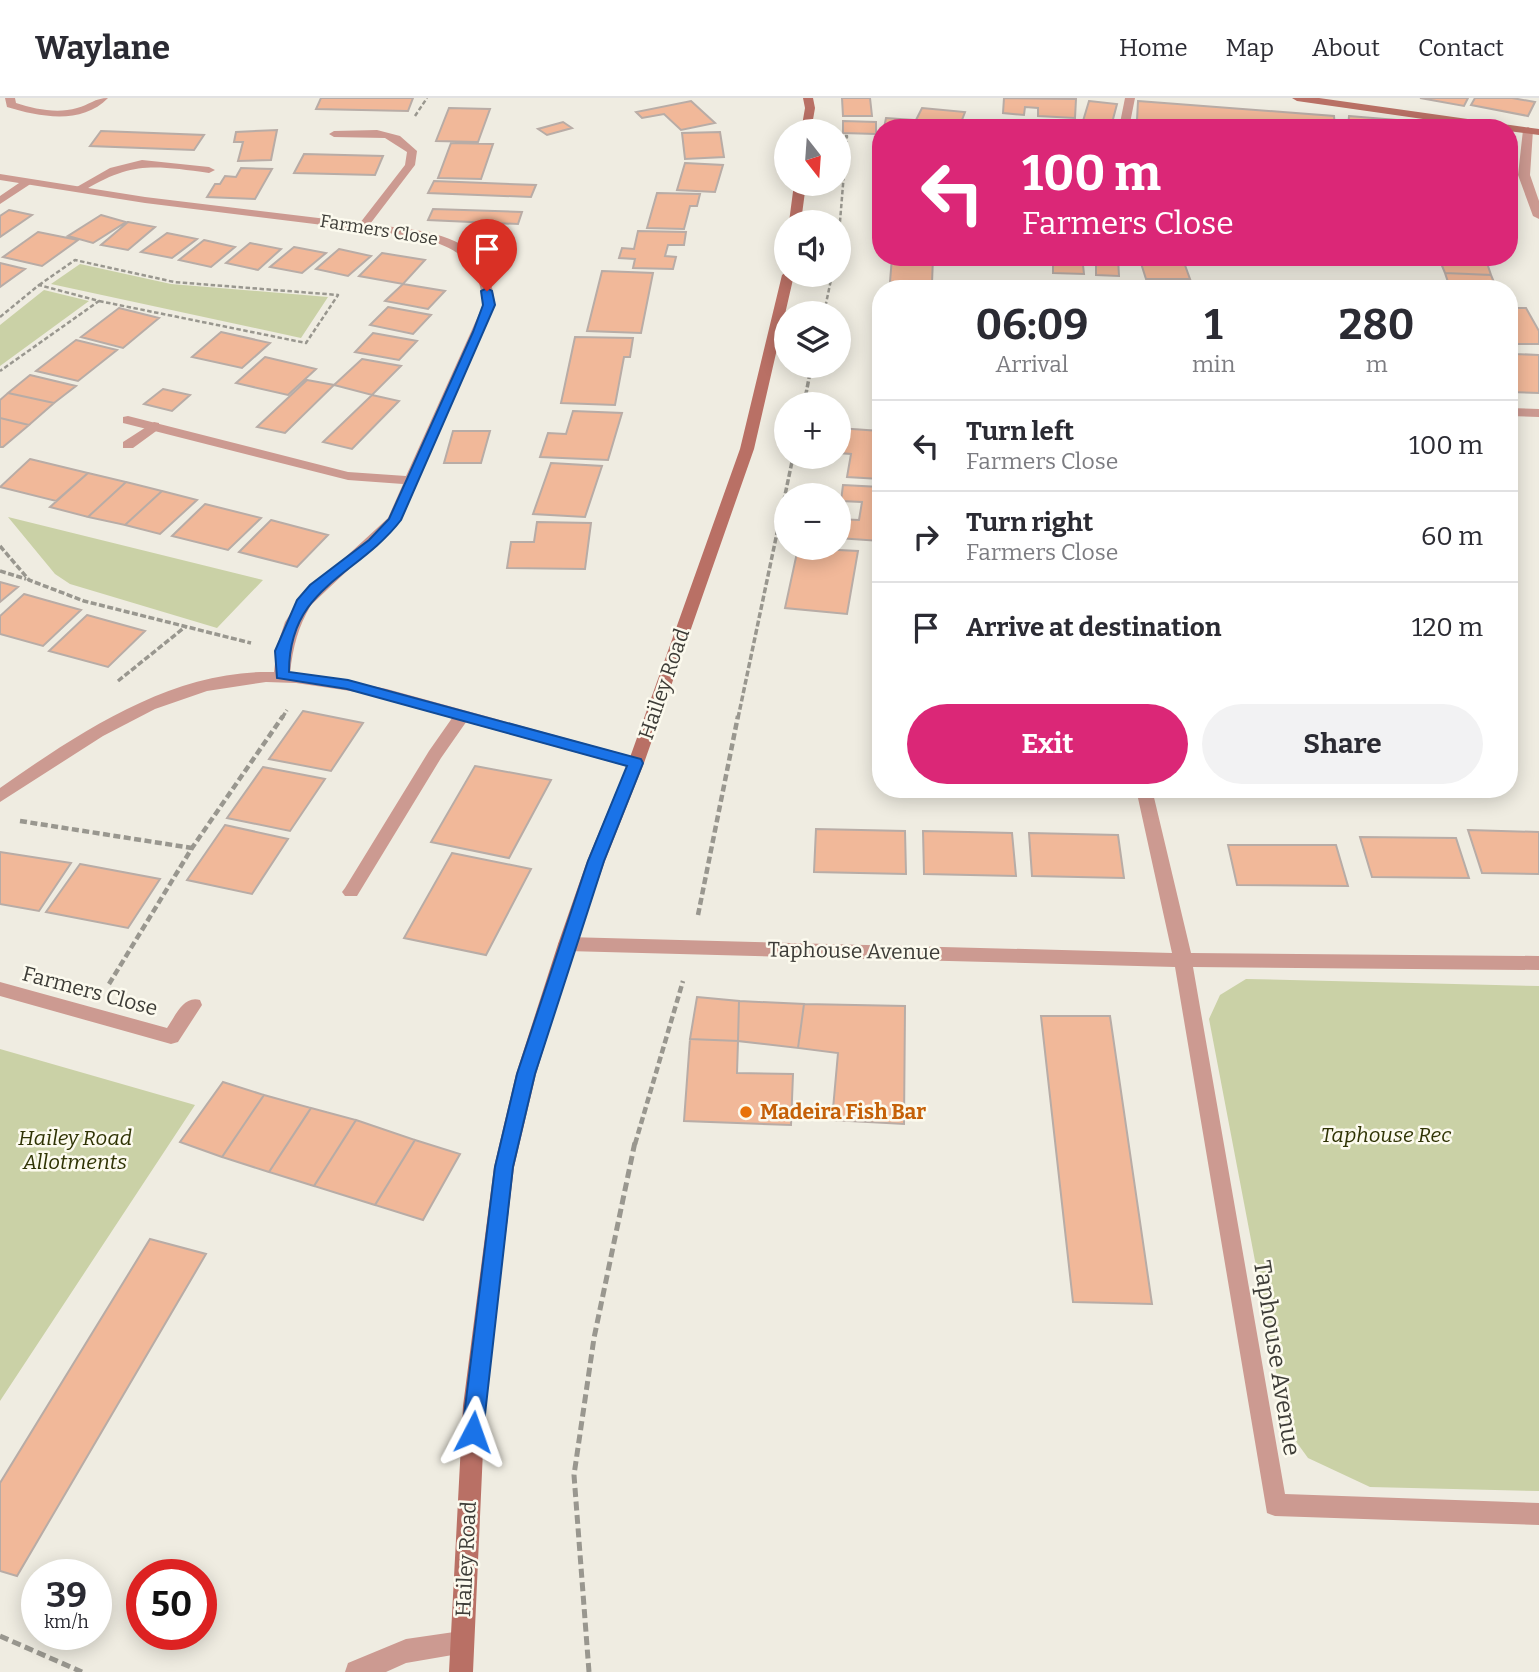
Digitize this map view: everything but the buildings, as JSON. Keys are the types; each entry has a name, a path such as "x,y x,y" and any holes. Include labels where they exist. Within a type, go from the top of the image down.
{"main road":[{"path":"807,98 810,108 808,119"},
{"path":"1297,98 1448,119"},
{"name":"Hailey Road","path":"461,1672 474,1406 504,1167 526,1074 596,861 636,763 747,449 785,287"}],"street":[{"path":"10,98 11,105 29,111 74,113 94,107 103,98"},
{"path":"1126,119 1130,98"},
{"path":"1534,131 1524,175 1539,216"},
{"path":"334,134 393,135 406,142 412,151 410,165 364,225"},
{"path":"81,188 117,166 140,163 209,170"},
{"name":"Farmers Close","path":"0,177 145,200 421,234 448,242 466,252 485,276 489,305 394,520 374,542 315,588 302,603 282,651 282,675"},
{"path":"0,201 26,183"},
{"path":"1518,412 1539,412"},
{"path":"128,419 348,475 412,481"},
{"path":"128,445 154,426"},
{"path":"0,796 70,746 146,707 204,686 282,675 348,684 636,763"},
{"path":"351,892 435,755 463,715"},
{"name":"Taphouse Avenue","path":"1146,798 1184,960 1275,1505 1539,1514"},
{"name":"Taphouse Avenue","path":"568,944 1184,960 1539,964"},
{"name":"Farmers Close","path":"0,989 172,1037 193,1005"},
{"path":"357,1672 406,1651 461,1643"}],"path":[{"path":"0,317 38,285 75,260 174,282 338,295 306,343 100,301 38,285"},
{"path":"0,371 100,301"},
{"path":"589,1672 575,1475 594,1338 638,1128 693,947 706,864 790,469"},
{"path":"0,546 29,580"},
{"path":"0,571 84,601 282,651"},
{"path":"90,1015 192,848 309,677"},
{"path":"14,821 192,848"},
{"path":"0,1636 82,1672"}],"green space":[{"path":"80,264 171,284 328,297 301,338 51,284"},
{"path":"44,290 89,301 0,366 0,325"},
{"path":"8,517 263,580 217,628 70,584 55,574"},
{"name":"Taphouse Rec","path":"1246,979 1539,986 1539,1491 1370,1487 1308,1458 1287,1429 1209,1019 1220,995"},
{"name":"Hailey Road Allotments","path":"0,1049 195,1105 0,1401"}],"place":[{"name":"Madeira Fish Bar","path":"746,1112"}],"route":[{"path":"473,1432 504,1167 526,1074 596,861 636,763 348,684 282,675 282,651 302,603 315,588 374,542 394,520 479,332 489,305 487,291"}]}
